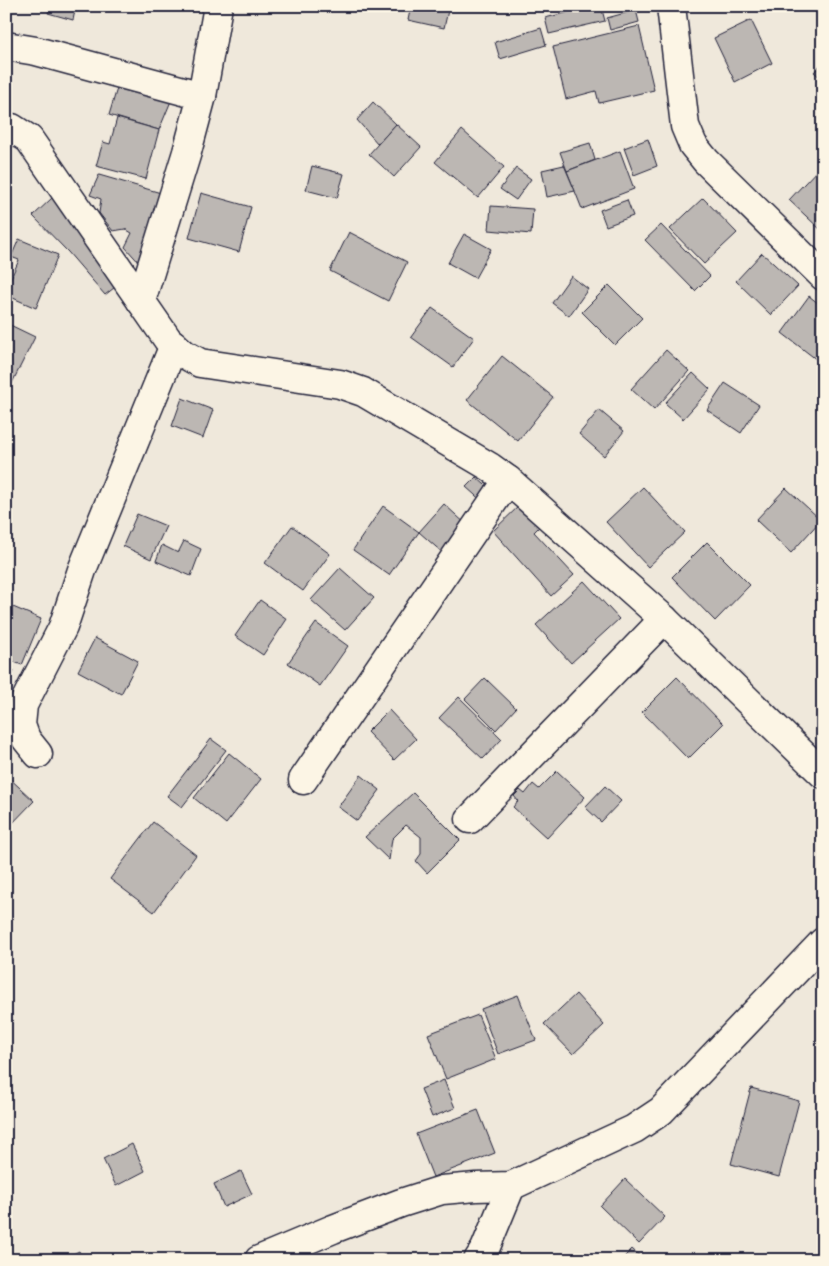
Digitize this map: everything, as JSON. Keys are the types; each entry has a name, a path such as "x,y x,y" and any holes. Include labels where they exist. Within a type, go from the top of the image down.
{"street":[{"path":"141,301 206,84 218,6"},
{"path":"672,6 685,126 693,145 706,161 823,276"},
{"path":"6,46 36,51 202,96"},
{"path":"6,126 29,139 168,340 184,354 200,363 340,384 363,392 490,467 508,480 664,619 823,774"},
{"path":"38,754 26,739 21,725 23,705 63,627 86,561 174,345"},
{"path":"303,780 508,480"},
{"path":"470,819 664,619"},
{"path":"259,1260 401,1202 442,1190 511,1186 634,1130 661,1111 823,942"},
{"path":"478,1260 489,1241 511,1186"}],"building":[{"path":"50,6 76,6 73,20 48,13"},
{"path":"411,6 449,6 444,28 408,20"},
{"path":"593,6 601,6 605,21 549,34 545,18"},
{"path":"636,10 639,22 610,30 607,18"},
{"path":"751,20 772,63 735,82 714,38"},
{"path":"639,26 654,90 599,103 596,91 566,99 553,47"},
{"path":"541,28 546,45 500,59 495,42"},
{"path":"6,52 11,52 9,101 6,101"},
{"path":"823,62 823,80 814,72"},
{"path":"118,85 171,101 159,130 109,115"},
{"path":"373,102 396,124 378,144 357,120"},
{"path":"117,118 159,130 146,179 96,166 103,142 110,144"},
{"path":"396,124 421,147 394,177 369,154"},
{"path":"462,130 504,167 478,198 435,162"},
{"path":"648,139 657,166 634,175 624,148"},
{"path":"590,143 595,160 567,171 560,152"},
{"path":"620,151 634,189 582,209 567,171"},
{"path":"564,165 575,191 547,197 542,170"},
{"path":"312,166 344,174 337,198 306,190"},
{"path":"516,168 531,179 516,200 500,189"},
{"path":"819,168 823,171 823,232 789,200"},
{"path":"99,175 161,193 143,267 125,247 132,233 125,229 113,231 99,213 101,199 90,195"},
{"path":"201,193 251,207 239,252 189,238"},
{"path":"52,198 82,227 119,284 105,295 68,252 33,216"},
{"path":"703,198 737,233 704,264 670,229"},
{"path":"627,200 633,216 606,226 600,210"},
{"path":"491,206 533,209 531,234 489,230"},
{"path":"661,225 710,276 695,291 645,240"},
{"path":"349,232 407,262 388,301 330,271"},
{"path":"464,234 491,249 475,278 448,263"},
{"path":"19,239 58,255 36,308 6,295 6,289 19,260 11,257"},
{"path":"762,253 798,286 771,315 736,281"},
{"path":"571,276 588,289 569,316 552,303"},
{"path":"609,285 642,318 615,345 582,312"},
{"path":"809,296 823,307 823,361 821,363 782,333"},
{"path":"432,308 474,338 453,367 411,337"},
{"path":"6,323 35,337 8,391 6,390"},
{"path":"666,350 689,371 654,410 631,389"},
{"path":"502,356 553,397 518,441 467,400"},
{"path":"693,373 710,389 683,419 665,403"},
{"path":"725,383 759,405 741,433 707,410"},
{"path":"182,398 213,410 203,438 172,426"},
{"path":"599,410 624,431 604,456 579,434"},
{"path":"476,477 493,492 484,503 466,487"},
{"path":"643,487 685,532 648,567 606,522"},
{"path":"786,488 821,520 791,553 756,520"},
{"path":"522,503 542,524 534,532 574,575 551,596 493,531"},
{"path":"444,504 468,526 444,554 419,532"},
{"path":"383,506 419,532 389,575 353,550"},
{"path":"137,514 166,526 151,559 123,546"},
{"path":"292,526 330,554 303,591 265,563"},
{"path":"184,541 201,549 191,576 156,561 162,545 178,553"},
{"path":"707,542 750,585 715,621 672,577"},
{"path":"340,568 374,598 345,630 311,600"},
{"path":"584,581 619,619 571,663 536,625"},
{"path":"260,600 287,619 263,655 235,636"},
{"path":"6,604 41,619 22,665 6,659"},
{"path":"316,623 348,646 320,686 288,663"},
{"path":"95,638 138,661 121,694 78,671"},
{"path":"6,668 14,671 6,692"},
{"path":"677,677 723,724 688,759 642,712"},
{"path":"485,678 516,708 496,730 465,699"},
{"path":"459,697 502,739 483,759 439,718"},
{"path":"389,710 416,739 394,760 367,732"},
{"path":"211,739 226,750 182,807 167,796"},
{"path":"229,753 261,779 226,824 194,798"},
{"path":"557,771 585,797 547,838 513,807 518,801 514,796 520,790 525,794 533,784 539,789"},
{"path":"6,775 34,801 6,830"},
{"path":"361,775 380,790 357,821 338,807"},
{"path":"605,786 621,801 601,822 585,807"},
{"path":"413,793 460,840 427,873 416,861 421,854 421,837 406,825 392,839 389,860 365,837"},
{"path":"153,822 196,855 154,912 110,879"},
{"path":"576,994 604,1025 573,1054 544,1024"},
{"path":"518,995 536,1040 498,1054 481,1009"},
{"path":"478,1015 496,1059 446,1079 428,1034"},
{"path":"444,1080 455,1108 432,1117 421,1089"},
{"path":"751,1088 799,1101 779,1177 731,1164"},
{"path":"478,1110 495,1153 433,1177 416,1134"},
{"path":"132,1144 145,1171 116,1186 103,1159"},
{"path":"241,1171 252,1194 224,1207 214,1184"},
{"path":"625,1179 665,1217 639,1244 600,1206"},
{"path":"632,1249 644,1260 621,1260"},
{"path":"79,1251 83,1260 61,1260"},
{"path":"385,1254 388,1260 376,1260"}]}
